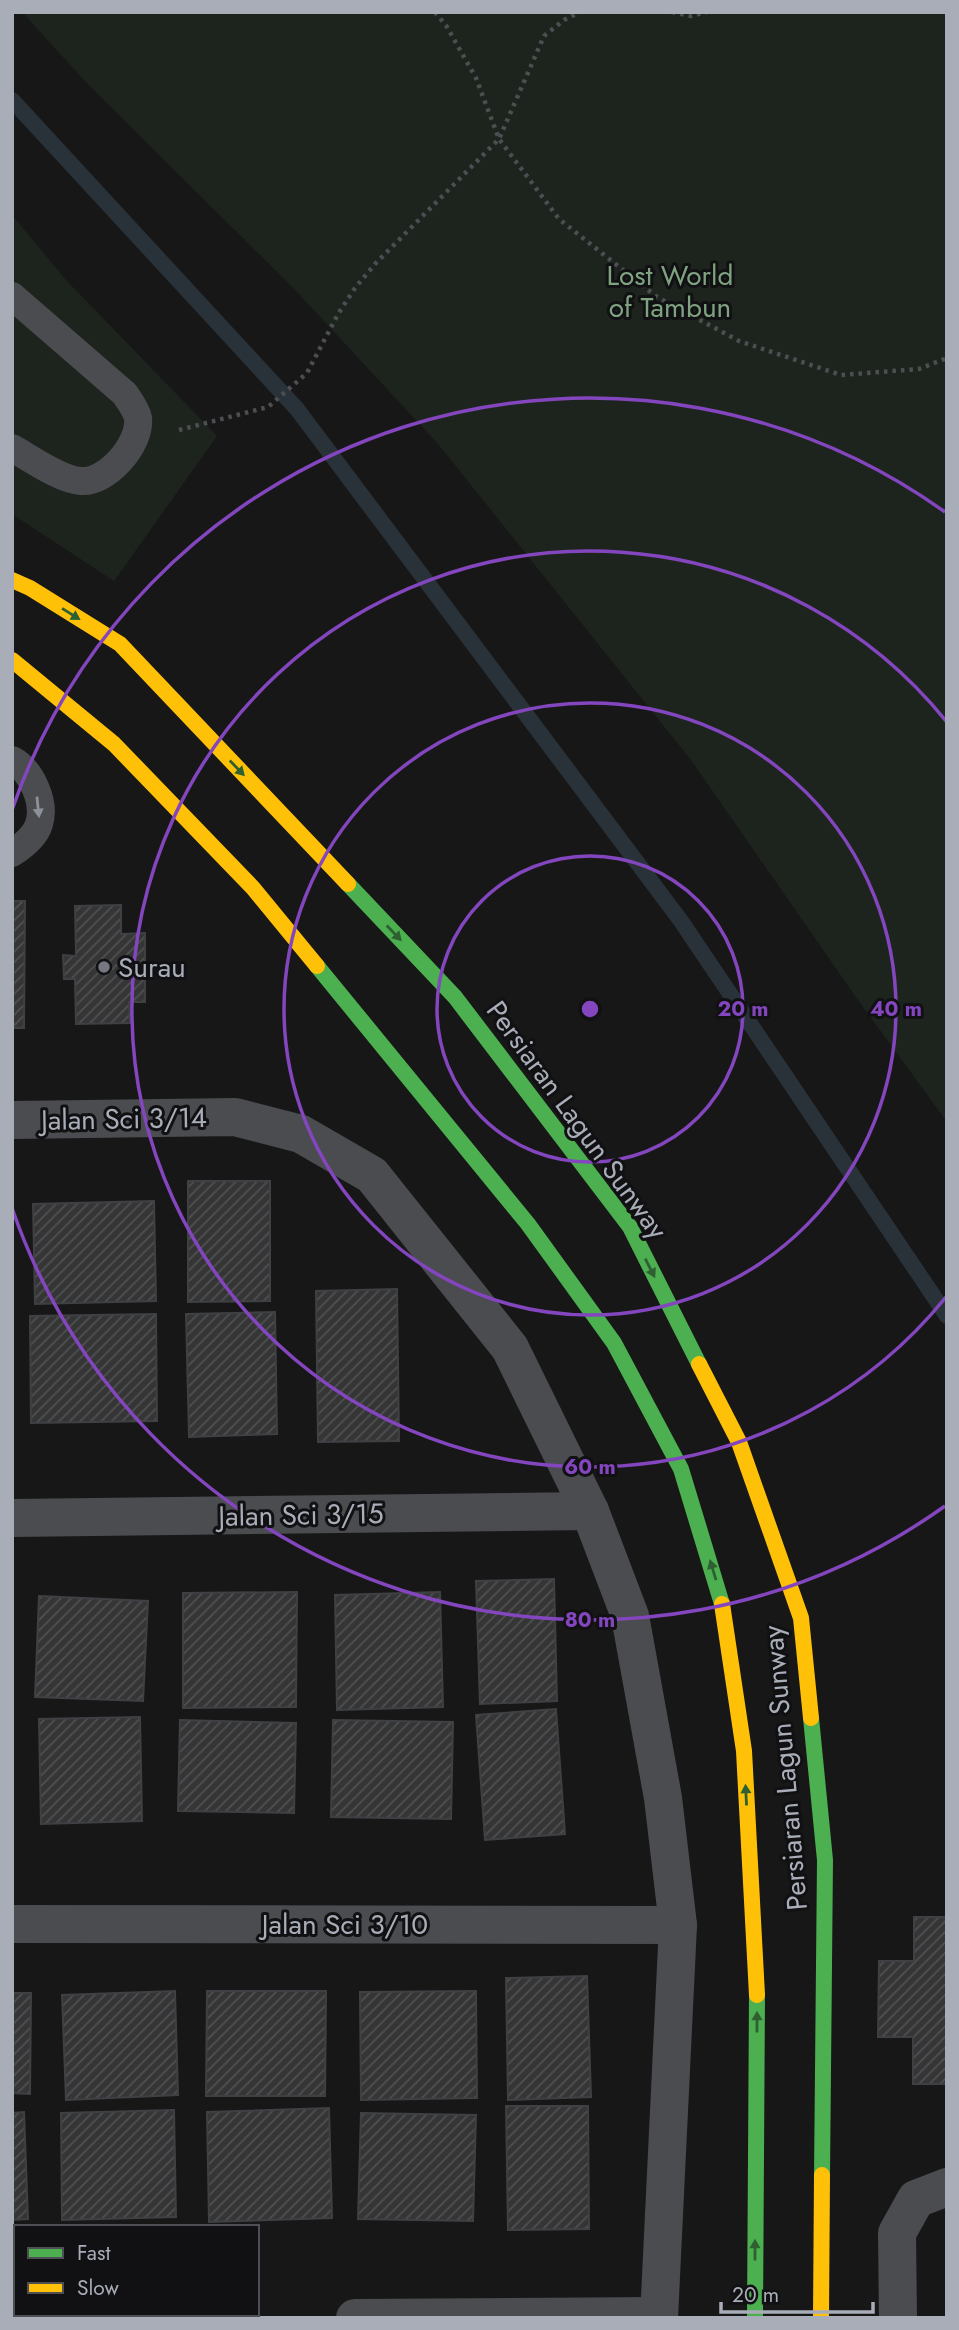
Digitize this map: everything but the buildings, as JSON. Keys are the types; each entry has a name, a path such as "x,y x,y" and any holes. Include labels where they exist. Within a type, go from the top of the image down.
{"main road":[{"name":"Persiaran Lagun Sunway","path":"12,580 30,588 120,644 455,997 630,1227 739,1442 801,1618 824,1846 821,2318"},
{"name":"Persiaran Lagun Sunway","path":"12,660 114,744 253,888 528,1224 614,1343 681,1469 722,1601 744,1751 757,1968 755,2318"}],"street":[{"name":"Jalan Sci 3/14","path":"12,1120 235,1117 301,1134 372,1175 510,1349 590,1511 630,1616 663,1798 678,1925 659,2317"},
{"name":"Jalan Sci 3/15","path":"12,1518 590,1511"},
{"name":"Jalan Sci 3/10","path":"12,1924 678,1925"},
{"path":"898,2318 897,2233 916,2199 947,2187"},
{"path":"355,2318 659,2317"}],"lane":[{"path":"12,296 125,394 134,405 138,419 130,447 113,467 91,481 66,477 12,448"},
{"path":"12,760 24,767 34,784 39,822 33,835 12,853"}],"path":[{"path":"435,12 477,78 499,139 559,219 657,297 739,341 841,375 919,369 947,358"},
{"path":"136,433 185,429 268,407 307,373 355,288 375,264 499,139 544,36 564,20 580,12"},
{"path":"672,12 691,16 707,12"}],"green space":[{"name":"Lost World of Tambun","path":"22,12 947,12 947,1122 858,1000 691,760 439,445 297,292 85,81"},
{"path":"12,215 66,280 217,436 114,581 12,514"}],"waterway":[{"path":"12,100 297,409 681,921 947,1316"}],"traffic: fast":[{"path":"348,884 455,997 630,1227 699,1364"},
{"path":"317,966 528,1224 614,1343 681,1469 722,1604"},
{"path":"811,1718 825,1860 822,2175"},
{"path":"755,2318 757,1995"}],"traffic: slow":[{"path":"12,580 30,588 120,644 348,884"},
{"path":"12,660 114,744 253,888 317,966"},
{"path":"699,1364 739,1442 801,1618 811,1718"},
{"path":"722,1604 744,1751 757,1995"},
{"path":"821,2318 822,2175"}],"place":[{"name":"Surau","path":"104,967"}]}
